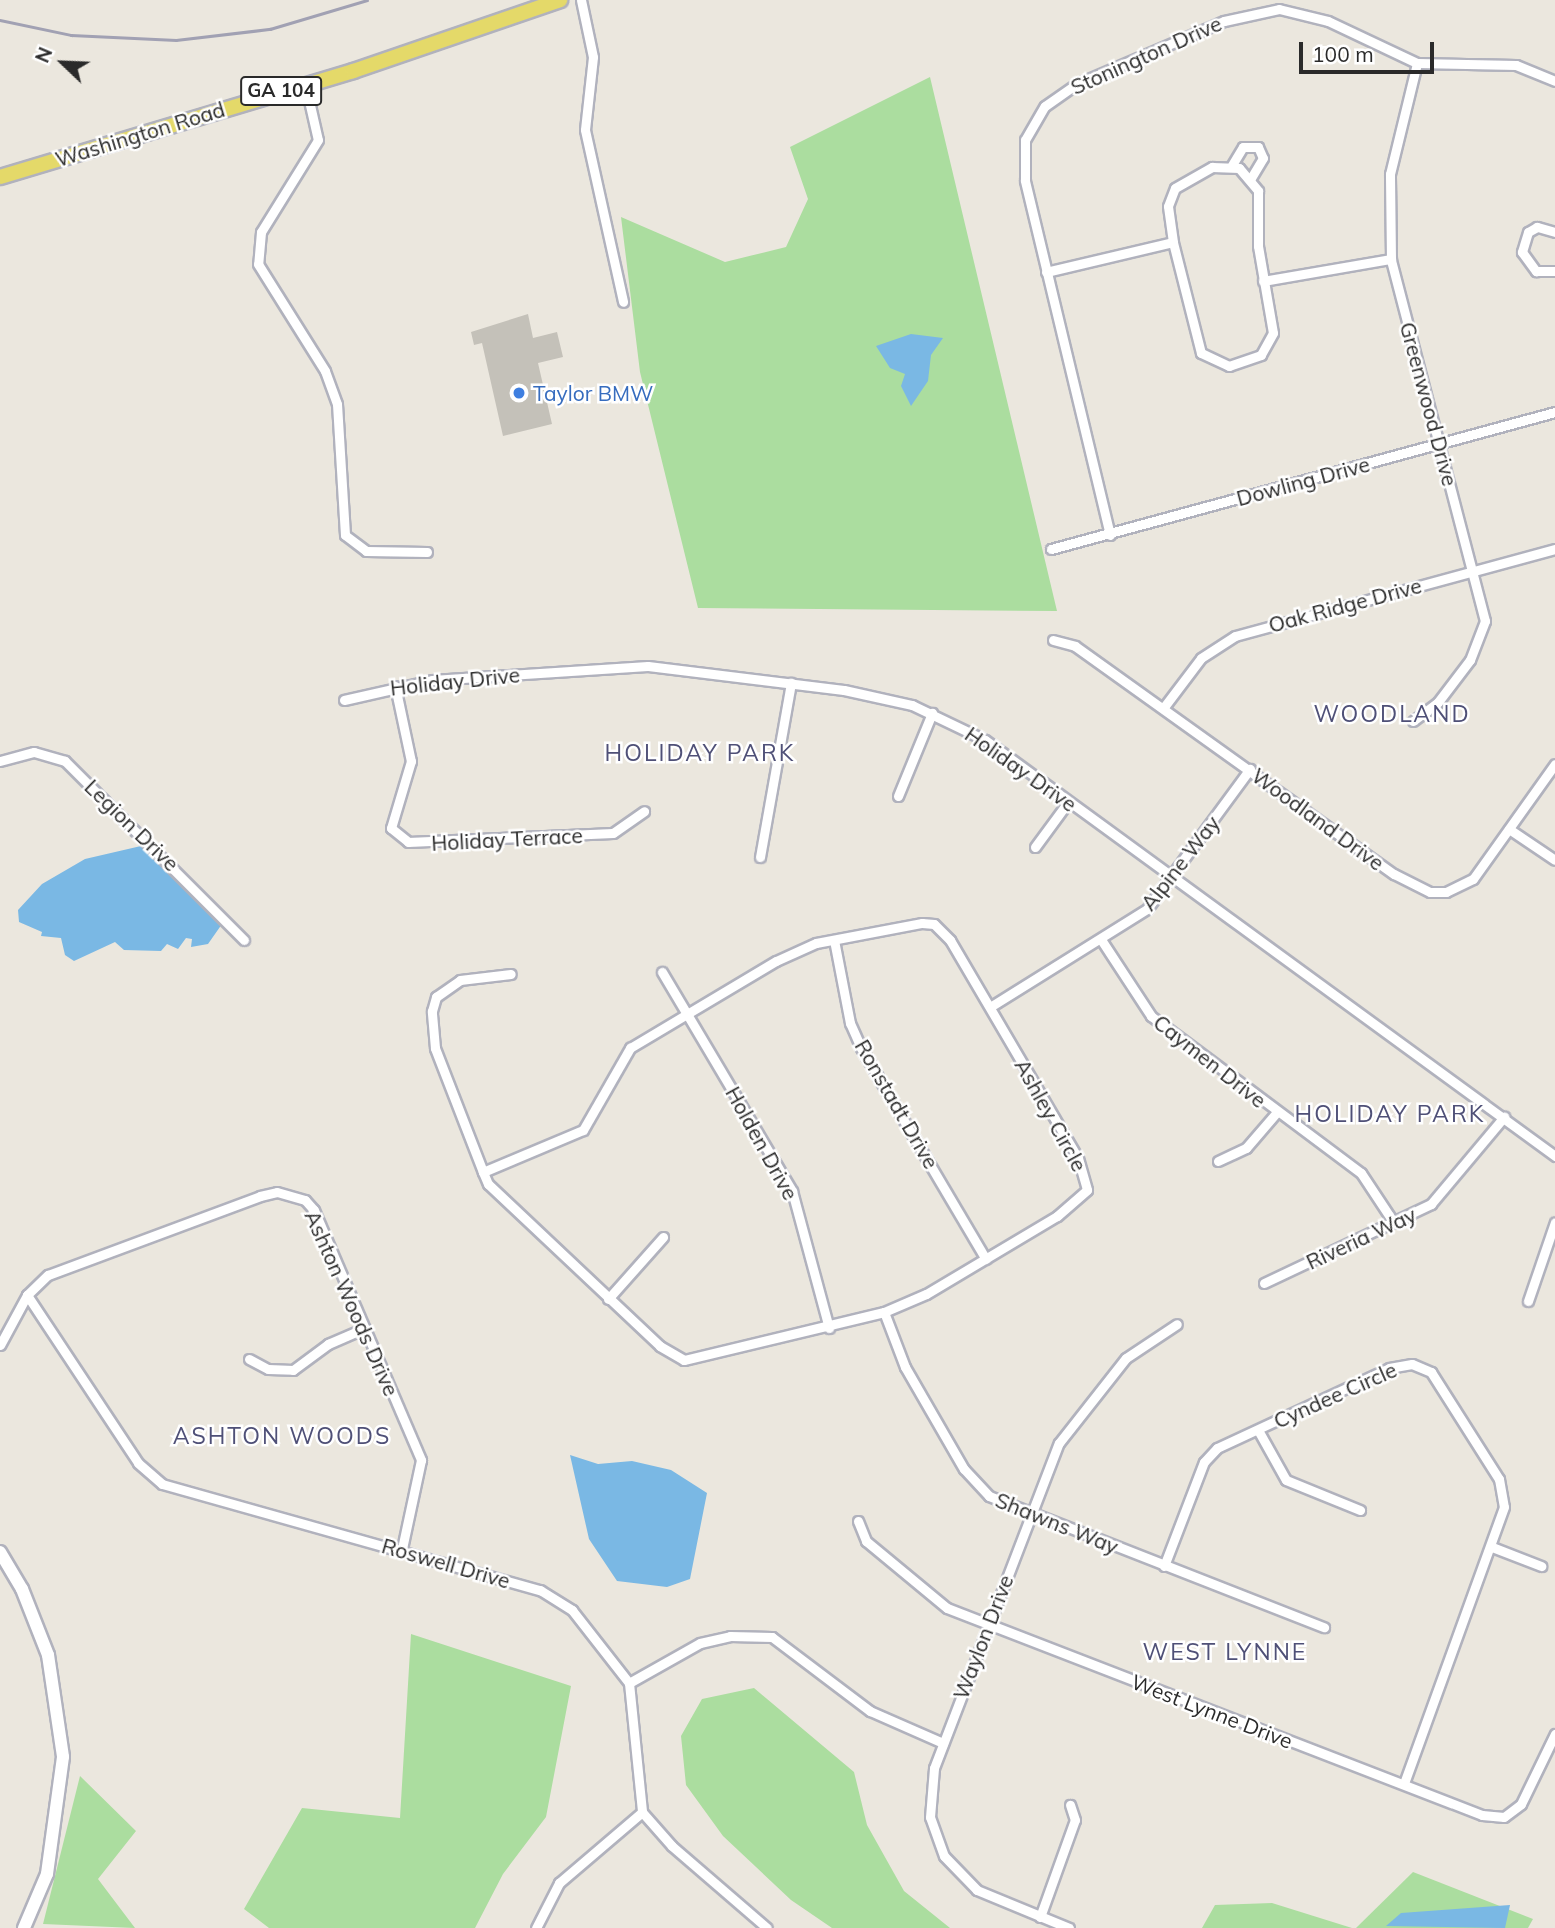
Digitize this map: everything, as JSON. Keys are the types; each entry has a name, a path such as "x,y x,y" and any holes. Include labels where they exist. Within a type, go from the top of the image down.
{"main road":[{"name":"Washington Road","path":"0,177 305,83 560,0"}],"street":[{"path":"581,0 593,57 585,130 623,302"},
{"name":"Stonington Drive","path":"1110,534 1046,272 1023,159 1033,122 1058,94 1224,20 1260,10 1310,14 1417,63 1516,65 1555,81"},
{"name":"Greenwood Drive","path":"1413,721 1438,702 1481,640 1485,621 1474,570 1391,259 1391,174 1417,63"},
{"path":"305,83 318,140 261,232 258,264 325,371 337,404 345,535 366,551 427,552"},
{"path":"1232,165 1243,147 1258,147 1262,162 1251,178"},
{"path":"1232,165 1251,178 1258,191 1263,281 1273,333 1270,346 1250,360 1217,364 1196,344 1173,242 1168,206 1175,188 1212,167 1232,165"},
{"path":"1555,232 1537,227 1528,232 1522,252 1536,271 1555,271"},
{"path":"1046,272 1173,242"},
{"path":"1263,281 1391,259"},
{"name":"Dowling Drive","path":"1051,549 1555,412"},
{"name":"Oak Ridge Drive","path":"1164,708 1201,658 1235,636 1555,549"},
{"name":"Woodland Drive","path":"1053,640 1075,646 1394,874 1430,892 1446,892 1473,879 1555,764"},
{"name":"Holiday Drive","path":"344,700 395,686 648,666 879,696 932,713 985,740 1555,1156"},
{"path":"760,857 791,683"},
{"name":"Holiday Terrace","path":"395,686 411,761 391,828 408,842 613,833 644,811"},
{"path":"898,796 932,713"},
{"name":"Legion Drive","path":"0,761 34,752 65,761 244,940"},
{"name":"Alpine Way","path":"990,1007 1102,941 1147,909 1250,769"},
{"path":"1035,847 1069,802"},
{"path":"1509,829 1555,860"},
{"name":"Ashley Circle","path":"483,1172 583,1130 595,1118 619,1060 642,1038 795,950 834,940 934,924 990,1007 1078,1157 1087,1189 1064,1211 986,1259 884,1312 829,1328 684,1360 608,1299 502,1203 483,1172 435,1048 432,1011 436,997 460,980 511,974"},
{"name":"Ronstadt Drive","path":"834,940 861,1048 986,1259"},
{"name":"Caymen Drive","path":"1102,941 1151,1016 1361,1173 1394,1223"},
{"name":"Holden Drive","path":"662,972 792,1191 829,1328"},
{"path":"1218,1161 1246,1148 1277,1112"},
{"name":"Riveria Way","path":"1264,1283 1394,1223 1446,1190 1504,1117"},
{"name":"Ashton Woods Drive","path":"0,1345 27,1295 48,1275 277,1192 305,1200 314,1210 421,1460 402,1549"},
{"path":"1528,1301 1555,1222"},
{"path":"608,1299 663,1237"},
{"name":"Roswell Drive","path":"27,1295 149,1476 181,1490 402,1549 557,1598 629,1684"},
{"name":"Shawns Way","path":"884,1312 905,1367 970,1477 989,1496 1029,1515 1324,1627"},
{"name":"Waylon Drive","path":"1069,1928 977,1890 944,1856 930,1817 930,1796 943,1743 1059,1443 1075,1418 1126,1358 1177,1324"},
{"path":"249,1359 280,1372 293,1370 328,1344 365,1328"},
{"name":"Cyndee Circle","path":"1164,1566 1203,1462 1217,1448 1389,1368 1422,1367 1438,1381 1499,1479 1504,1507 1492,1547 1404,1784"},
{"path":"1258,1430 1286,1480 1360,1510"},
{"name":"West Lynne Drive","path":"858,1521 866,1541 926,1596 988,1625 1482,1815 1504,1817 1521,1804 1555,1734"},
{"path":"1492,1547 1541,1566"},
{"path":"0,1552 22,1589 48,1655 63,1757 47,1874 24,1928"},
{"path":"767,1928 672,1846 642,1812 629,1684 700,1643 730,1636 772,1637 870,1711 943,1743"},
{"path":"1040,1917 1075,1820 1070,1805"},
{"path":"536,1928 559,1882 642,1812"}],"green space":[{"path":"930,77 1057,611 698,608 640,372 621,217 725,262 786,247 808,199 790,147"},
{"path":"411,1634 571,1686 546,1817 503,1874 475,1928 269,1928 244,1909 302,1808 400,1818"},
{"path":"754,1688 854,1772 867,1825 904,1891 950,1928 832,1928 791,1900 723,1836 686,1785 681,1736 702,1699"},
{"path":"80,1776 136,1831 98,1879 135,1928 43,1924"},
{"path":"1413,1872 1533,1919 1528,1928 1356,1928"},
{"path":"1272,1903 1352,1928 1202,1928 1215,1905"}],"water":[{"path":"911,334 943,338 931,355 928,381 911,406 901,386 905,374 890,368 876,346"},
{"path":"141,846 222,924 208,944 191,947 192,939 186,938 178,949 167,944 161,951 124,950 115,942 74,961 65,955 61,938 41,936 42,932 19,922 18,910 42,884 85,859"},
{"path":"570,1455 598,1464 632,1461 671,1470 707,1493 690,1579 667,1587 617,1581 589,1539"},
{"path":"1510,1905 1505,1928 1386,1926 1401,1913"}],"building":[{"name":"Taylor BMW","path":"528,314 533,338 557,332 563,357 538,363 552,424 503,436 482,343 474,345 471,332"}],"railway":[{"path":"0,20 71,35 176,40 270,29 367,0"}],"place":[{"name":"Taylor BMW","path":"519,393"}],"district":[{"name":"WOODLAND","path":"1392,714"},
{"name":"HOLIDAY PARK","path":"700,753"},
{"name":"HOLIDAY PARK","path":"1390,1114"},
{"name":"ASHTON WOODS","path":"282,1436"},
{"name":"WEST LYNNE","path":"1225,1652"}]}
